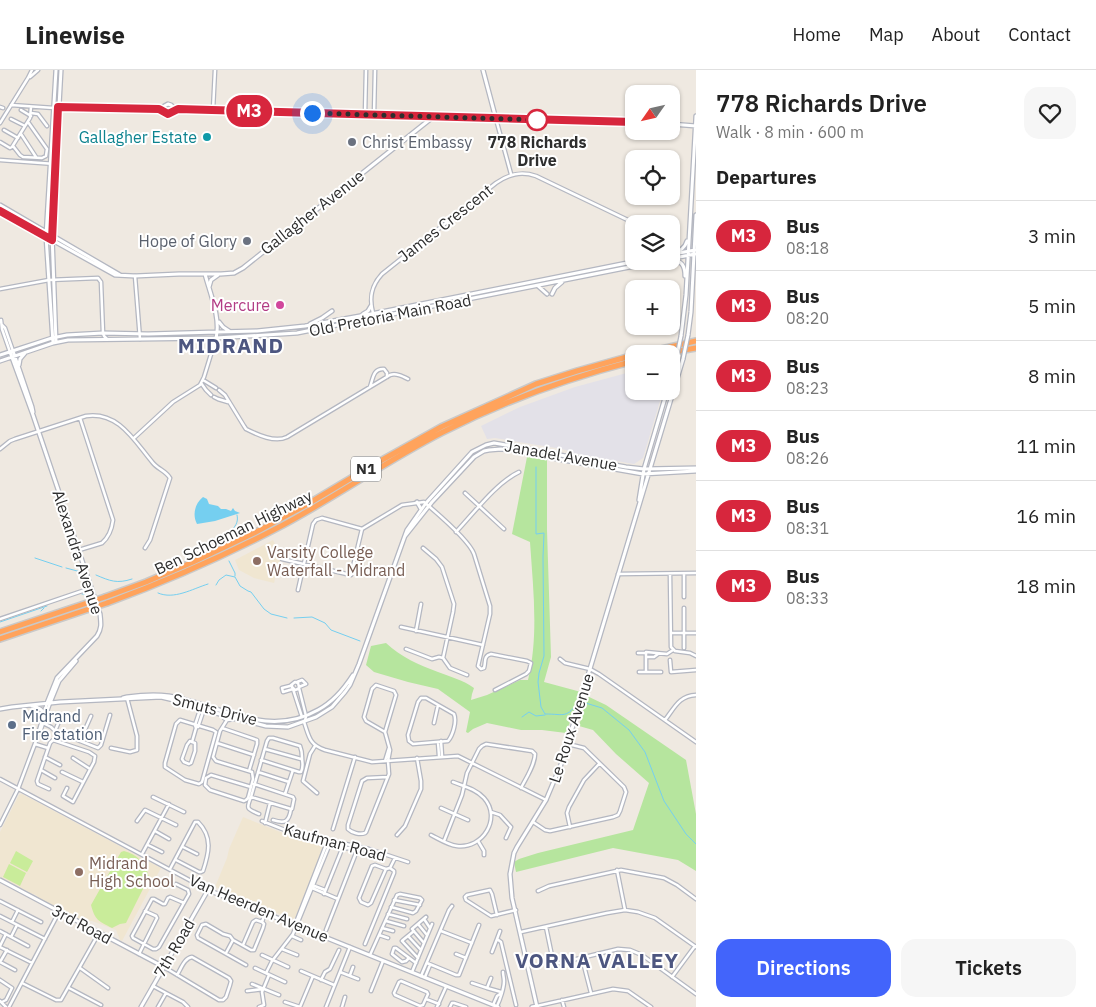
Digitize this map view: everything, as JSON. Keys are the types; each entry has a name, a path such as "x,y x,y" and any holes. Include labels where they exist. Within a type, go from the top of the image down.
{"highway":[{"path":"679,345 696,341"},
{"path":"680,351 696,348"},
{"name":"Ben Schoeman Highway","path":"106,600 194,562 254,533 441,427 536,384 625,358"},
{"name":"Ben Schoeman Highway","path":"0,632 148,588 266,534 410,450 460,424 578,376 625,363"},
{"name":"Ben Schoeman Highway","path":"0,639 88,606"}],"main road":[{"path":"54,342 52,234 56,164 56,70"},
{"path":"54,337 46,232 50,163 60,70"},
{"path":"483,70 496,119"},
{"path":"159,109 166,104 170,104 173,109"},
{"path":"164,106 164,111"},
{"path":"56,108 159,109 168,114 173,109"},
{"path":"173,109 625,122"},
{"path":"679,345 686,286 696,116"},
{"name":"Gallagher Avenue","path":"120,276 234,273 243,268 433,117"},
{"path":"680,123 696,124"},
{"path":"0,205 52,234 120,276"},
{"path":"0,211 112,274 120,276"},
{"name":"Le Roux Avenue","path":"537,1006 511,887 510,874 512,862 517,847 546,800 562,762 683,359 691,312 696,215"},
{"path":"38,226 43,227 47,223"},
{"path":"695,228 696,235"},
{"path":"680,251 686,244 689,236"},
{"path":"52,248 61,244"},
{"path":"680,252 695,252"},
{"path":"680,257 695,252"},
{"path":"680,262 684,266 686,286"},
{"path":"693,272 696,262"},
{"name":"Old Pretoria Main Road","path":"0,355 54,337 67,335 257,331 305,326 625,263"},
{"name":"Old Pretoria Main Road","path":"0,361 54,342 68,340 216,338 297,333 625,268"},
{"path":"205,274 217,319 216,338"},
{"path":"209,291 211,280 221,274"},
{"path":"552,294 556,286 565,281"},
{"path":"538,286 547,294"},
{"path":"358,317 371,306"},
{"path":"305,326 332,311"},
{"path":"217,319 230,332"},
{"path":"206,338 211,342 213,349"},
{"name":"Alexandra Avenue","path":"12,351 100,614 101,627 96,636 57,678 49,703"},
{"path":"19,366 20,358 27,352"},
{"name":"Alexandra Avenue","path":"14,356 19,366 33,415"},
{"name":"Le Roux Avenue","path":"639,503 644,468 664,400"},
{"name":"Janadel Avenue","path":"402,540 427,505 472,452 494,443 626,466 696,469"},
{"name":"Janadel Avenue","path":"306,722 325,713 337,702 350,684 407,530 421,510 474,457 484,451 493,449 511,450 643,474 696,469"},
{"path":"417,502 421,510"},
{"path":"49,703 60,678 80,654"},
{"name":"Janadel Avenue","path":"306,716 323,707 338,694 358,664"},
{"path":"54,691 56,699 60,702"},
{"name":"Smuts Drive","path":"0,709 60,702 158,695 178,698 217,712 266,726 279,728 306,722"},
{"path":"26,706 39,708 44,715"},
{"name":"Smuts Drive","path":"203,707 268,722 289,721 306,716"},
{"name":"3rd Road","path":"0,880 164,968"},
{"name":"Van Heerden Avenue","path":"208,890 496,1006"},
{"name":"7th Road","path":"140,1007 208,890"},
{"path":"532,1007 537,1006"}],"street":[{"path":"0,123 32,70"},
{"path":"28,78 38,70"},
{"path":"212,110 215,70"},
{"path":"365,115 366,70"},
{"path":"374,115 375,70"},
{"path":"11,105 56,108"},
{"path":"0,142 10,148 13,146 28,122 31,107"},
{"path":"21,110 31,114 38,114 47,126"},
{"path":"11,119 25,126"},
{"path":"496,119 511,174 523,173 536,176 625,219"},
{"path":"13,146 24,157 46,157 47,150 28,122"},
{"path":"4,130 18,138"},
{"path":"21,134 36,157"},
{"path":"0,160 56,164"},
{"name":"James Crescent","path":"374,318 370,299 372,288 382,274 496,183 511,174"},
{"path":"135,276 140,339"},
{"path":"0,289 49,280 98,278 100,279 103,333 107,339"},
{"name":"Alexandra Avenue","path":"1,320 12,351"},
{"path":"134,438 173,402 197,387 202,381 216,338"},
{"path":"370,388 377,370 384,369 387,377"},
{"path":"202,381 225,395 246,429 281,440 393,374 408,379"},
{"path":"202,381 211,395 228,402"},
{"path":"211,395 216,388"},
{"path":"0,449 15,439 90,415 111,419 129,432 153,464 170,478 150,540 145,548"},
{"path":"78,550 102,543 114,520 80,418"},
{"path":"456,532 505,480 519,472"},
{"path":"465,493 504,529"},
{"path":"298,590 313,524 316,520 320,518 362,529 402,506 423,501 469,544 473,551 490,603 490,614 478,666 481,669 484,668 485,658 491,654 530,663 530,670 526,674 495,690"},
{"path":"282,559 350,575 362,529"},
{"path":"423,548 436,559 442,568 452,599 454,610 443,658 450,668 467,675"},
{"path":"618,574 696,574"},
{"path":"670,574 671,647 673,650"},
{"path":"684,574 684,597"},
{"path":"0,619 91,588"},
{"path":"416,631 421,604"},
{"path":"684,608 684,648"},
{"path":"400,627 483,645"},
{"path":"671,632 696,633"},
{"path":"406,649 432,659 443,658"},
{"path":"638,653 654,657 660,653 667,654 673,650 696,656"},
{"path":"646,654 646,672"},
{"path":"560,660 590,669 696,742"},
{"path":"670,660 671,672 696,670"},
{"path":"639,672 662,672"},
{"path":"302,680 306,684 297,689 283,692 282,688 292,684 302,680"},
{"path":"297,682 311,741 315,746 372,762 458,756 546,800"},
{"path":"292,684 302,718 306,722"},
{"path":"385,732 366,721 364,717 372,689 376,685 394,691 396,695 385,732 389,748 386,761 390,771 388,777 365,833 362,834 349,830 348,825 363,780 367,778 388,777"},
{"path":"665,720 679,701 696,695"},
{"path":"111,748 130,752 137,750 137,736 127,698"},
{"path":"426,698 452,712 456,718 451,737 448,741 439,742 413,744 409,741 408,738 420,699 426,698"},
{"path":"42,723 49,703"},
{"path":"0,825 18,789 49,703"},
{"path":"434,724 438,705"},
{"path":"192,742 196,747 189,764 182,759 187,744 192,742 203,707"},
{"path":"217,712 223,715 225,719"},
{"path":"42,723 51,726 55,731 98,748 100,747 110,715"},
{"path":"80,741 91,716"},
{"path":"55,731 60,719"},
{"path":"225,719 244,720"},
{"path":"225,719 213,757 215,761 252,772 251,787 247,799 244,800 210,790 205,786 204,782 211,775 251,787"},
{"path":"182,720 197,726 215,731 216,733 202,782 198,784 181,778 167,769 164,764 178,721 182,720"},
{"path":"222,728 257,740 249,771"},
{"path":"259,814 250,810 248,804 268,739 277,739 300,746 303,764 302,771 299,772 262,760"},
{"path":"49,789 37,782 52,740 89,752 95,757 73,802 63,796 67,788"},
{"path":"439,742 441,756"},
{"path":"217,743 254,755"},
{"path":"35,744 48,748"},
{"path":"444,841 465,786 467,773 481,746 486,744 534,752 536,758 521,788"},
{"path":"533,822 550,831 616,816 620,811 626,792 625,788 584,748 568,744"},
{"path":"315,746 310,754 303,781 316,793"},
{"path":"265,749 302,759"},
{"path":"45,757 60,765"},
{"path":"333,829 355,757"},
{"path":"73,758 90,769"},
{"path":"397,835 405,826 420,789 421,779 417,758"},
{"path":"570,826 567,814 569,807 584,780 600,764"},
{"path":"41,770 55,778"},
{"path":"285,794 293,770"},
{"path":"62,772 83,782"},
{"path":"258,772 289,782"},
{"name":"Van Heerden Avenue","path":"0,780 208,890"},
{"path":"431,836 458,846 468,845 478,841 488,830 491,822 491,812 483,796 453,782"},
{"path":"254,784 294,798 289,817 286,821 273,820"},
{"path":"153,797 184,812"},
{"path":"251,797 291,809"},
{"name":"Kaufman Road","path":"270,803 263,822 290,832 369,849 408,864 409,858"},
{"path":"142,854 168,804"},
{"path":"441,808 468,820"},
{"path":"137,821 145,810 176,825"},
{"path":"491,812 500,815 511,827 506,838"},
{"path":"170,870 195,822 198,822 207,834 209,851 203,871 198,872 176,860"},
{"path":"154,831 169,839"},
{"path":"259,1007 264,1005 262,993 267,974 273,960 292,936 330,841"},
{"path":"478,841 484,855"},
{"path":"147,844 162,852"},
{"path":"183,847 197,854"},
{"path":"325,892 342,849 355,850 356,853 326,930"},
{"path":"365,944 394,871 388,868 376,865 372,866 360,896 361,902 368,905 372,903 388,868 395,858"},
{"path":"538,891 549,886 616,870 664,878 696,899"},
{"path":"616,870 625,910"},
{"path":"176,884 189,892 189,894 184,903 159,947 153,949 134,939 132,936 151,900 153,899 163,904 170,896 184,903"},
{"path":"311,886 338,899"},
{"path":"497,915 490,890 465,897 466,900 492,916 497,915 516,910"},
{"path":"370,955 394,900 397,895 420,898 422,900 416,911 413,912 391,907"},
{"path":"394,900 420,905"},
{"path":"0,901 42,922"},
{"path":"423,977 452,906"},
{"path":"12,922 18,910"},
{"path":"521,932 607,913 625,910 638,912 655,918 695,947 672,977"},
{"path":"139,954 157,918 145,911"},
{"path":"0,980 12,988 6,1000 1,1002 8,1007 60,912"},
{"path":"246,965 198,938 197,934 202,925 206,924 253,950 256,949 264,926 262,922 266,913"},
{"path":"388,914 407,919"},
{"path":"0,916 45,939"},
{"path":"418,958 402,941 425,918 430,928"},
{"path":"243,946 253,922 256,920 262,922"},
{"path":"385,921 404,926"},
{"path":"418,924 427,935"},
{"path":"412,972 432,924"},
{"path":"11,937 17,925"},
{"path":"428,964 458,975 479,925"},
{"path":"546,927 552,956 554,961 558,963 618,950 630,950 642,955 696,994"},
{"path":"382,928 393,931"},
{"path":"0,931 28,946"},
{"path":"414,931 424,942"},
{"path":"441,931 472,943"},
{"path":"492,952 500,931"},
{"path":"22,983 58,1001 63,998 99,933"},
{"path":"6,934 0,946 32,963"},
{"path":"379,935 388,938"},
{"path":"292,936 301,940"},
{"path":"408,936 421,950"},
{"path":"497,939 501,942 516,1005"},
{"path":"226,953 234,940"},
{"path":"326,1007 350,947"},
{"path":"409,958 402,962 392,954 394,948 396,948 416,963"},
{"path":"282,949 298,955"},
{"path":"7,950 0,962 15,970"},
{"path":"321,980 325,972 330,969 339,950"},
{"path":"456,954 466,958"},
{"path":"262,955 288,967"},
{"path":"164,968 221,1000 226,998 231,981 229,978 192,957 186,960 177,975"},
{"path":"582,958 591,994"},
{"path":"372,991 383,961"},
{"path":"350,975 353,967"},
{"path":"80,968 108,988"},
{"path":"255,968 285,982"},
{"path":"301,971 334,985"},
{"path":"340,972 358,979"},
{"path":"496,1006 501,997 504,981 503,972"},
{"path":"285,1007 286,1002 300,1007 313,976"},
{"path":"487,988 491,978"},
{"path":"504,981 510,980"},
{"path":"401,981 426,991 428,994 426,999 424,1004 420,1006 395,996 394,993 401,981"},
{"path":"472,983 501,992"},
{"path":"252,984 279,995"},
{"path":"153,986 184,1002 188,1007"},
{"path":"438,1005 446,986"},
{"path":"69,988 101,1005"},
{"path":"537,1006 613,988 625,990 651,1007"},
{"path":"247,991 263,989"},
{"path":"158,1007 166,993"},
{"path":"342,1007 345,997"},
{"path":"426,999 442,1007"},
{"path":"562,1000 564,1007"},
{"path":"450,1007 452,1003 466,1007"}],"shaded area":[{"path":"625,373 625,400 660,400 643,458 634,464 571,453 556,448 495,438 487,439 481,426 520,407 575,387"},
{"name":"Varsity College Waterfall - Midrand","path":"273,540 281,556 274,583 254,578 239,570 235,560"},
{"name":"Midrand High School","path":"22,794 161,868 122,941 116,930 92,921 86,926 36,895 0,877 0,832 19,795"},
{"path":"243,817 285,834 324,843 325,845 294,919 239,900 228,893 226,897 224,896 227,888 222,886 221,889 215,887"}],"green space":[{"path":"527,457 547,460 551,657 544,682 581,692 566,733 521,730 487,723 468,733 466,732 470,712 438,689 374,672 366,665 371,646 386,643 411,660 474,688 471,700 520,680 528,680 534,629 534,594 530,542 512,534"},
{"path":"587,696 606,705 686,760 696,814 696,871 678,860 613,848 516,872 514,862 519,859 633,830 649,783 616,754 593,730 579,726"},
{"path":"16,851 33,861 27,872 10,863"},
{"path":"121,852 133,854 140,860 146,868 149,877 126,923 112,928 103,924 98,919 91,905"},
{"path":"9,864 26,873 20,886 3,877"}],"water":[{"path":"203,497 207,499 209,504 231,511 233,508 240,513 215,521 197,524 195,509"}],"waterway":[{"path":"536,467 536,534 544,533 544,656 538,682 541,707 545,714 561,715 571,711 579,701 602,708 629,730 645,752 664,801 686,834 696,844"},
{"path":"220,542 219,538 229,532 237,523 237,515"},
{"path":"35,558 62,567"},
{"path":"229,561 235,576"},
{"path":"66,568 81,572"},
{"path":"96,575 114,581 132,579"},
{"path":"216,585 226,575 235,577 240,586 251,592 264,609 271,614 287,618"},
{"path":"158,593 177,595 208,584"},
{"path":"82,594 89,594"},
{"path":"0,622 47,606"},
{"path":"41,611 44,608"},
{"path":"294,618 312,617 325,623 331,630 360,641"},
{"path":"522,717 529,712 536,716 545,715"}],"bus line":[{"name":"M3","path":"0,211 52,240 58,107 159,109 168,114 178,109 625,122"}],"place":[{"name":"778 Richards Drive","path":"537,120"},
{"name":"Gallagher Estate","path":"207,137"},
{"name":"Christ Embassy","path":"352,142"},
{"name":"Hope of Glory","path":"247,241"},
{"name":"Mercure","path":"280,305"},
{"name":"Varsity College Waterfall - Midrand","path":"257,561"},
{"name":"Midrand Fire station","path":"12,725"},
{"name":"Midrand High School","path":"79,872"}],"district":[{"name":"MIDRAND","path":"231,346"},
{"name":"VORNA VALLEY","path":"597,961"}],"route":[{"path":"312,113 540,120 537,120"}]}
